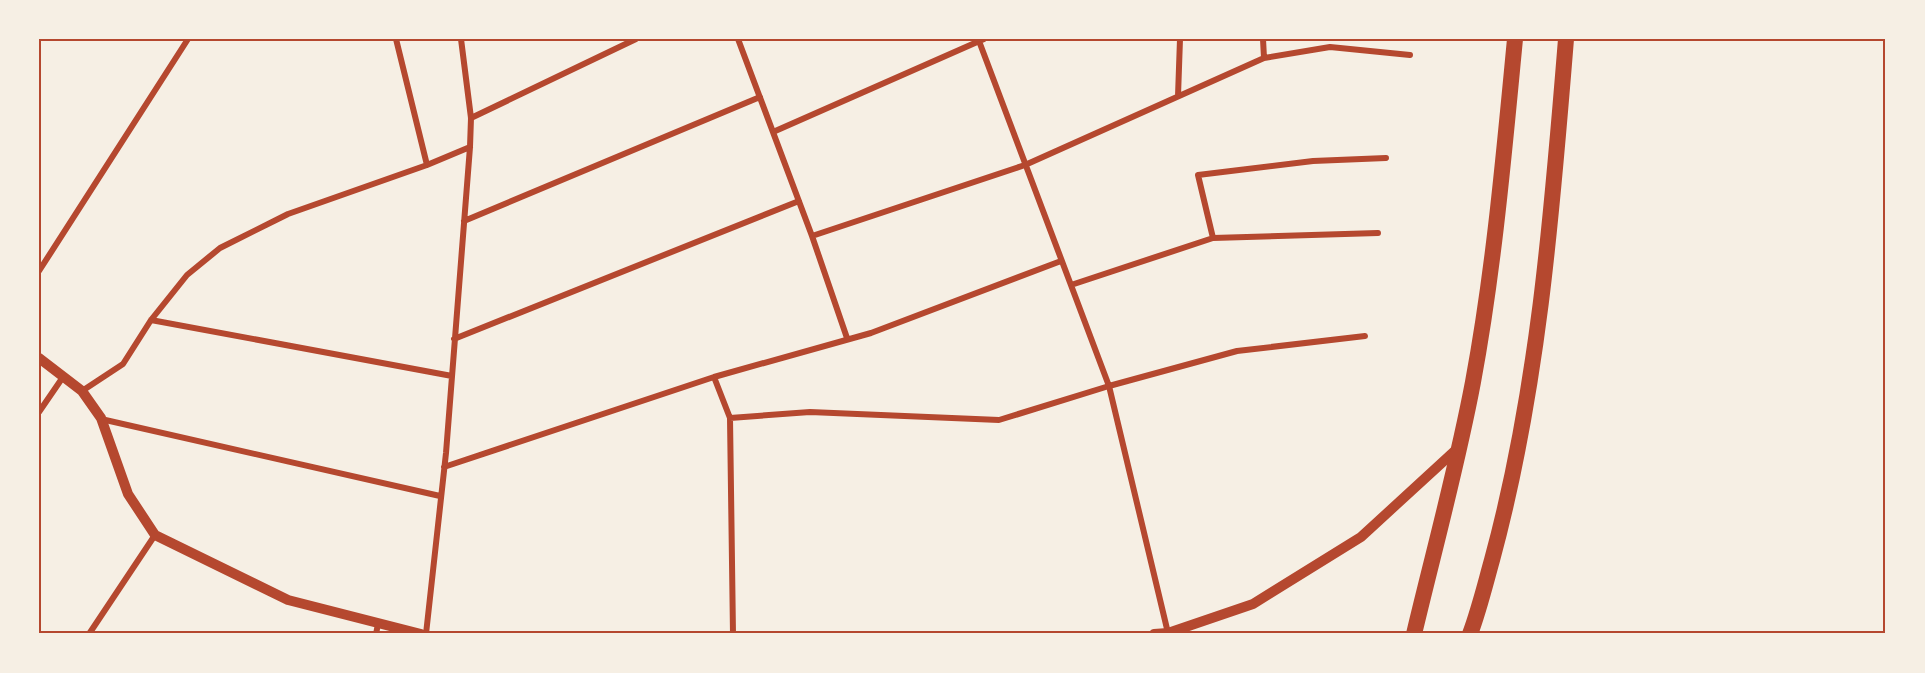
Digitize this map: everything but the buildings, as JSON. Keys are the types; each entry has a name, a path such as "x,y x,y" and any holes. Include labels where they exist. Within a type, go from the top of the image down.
{"highway":[{"path":"1414,634 1473,381 1493,249 1515,39"},
{"path":"1470,634 1504,517 1525,412 1556,158 1566,39"}],"street":[{"path":"39,271 188,39"},
{"path":"396,39 427,165"},
{"path":"426,634 444,467 470,147 471,118 460,39"},
{"path":"471,118 636,39"},
{"path":"738,39 812,236 847,338"},
{"path":"1178,96 1180,39"},
{"path":"1263,39 1264,58"},
{"path":"773,132 982,40 1025,165 1109,386 1168,633"},
{"path":"812,236 1025,165 1264,58 1330,47 1410,54"},
{"path":"464,221 760,97"},
{"path":"82,391 123,364 151,320 187,275 220,248 288,214 427,165 470,147"},
{"path":"1213,238 1198,175 1313,161 1386,158"},
{"path":"454,339 799,201"},
{"path":"1071,285 1213,238 1378,233"},
{"path":"444,467 714,377 871,333 1061,261"},
{"path":"151,320 452,376"},
{"path":"730,418 810,412 999,420 1109,386 1237,351 1365,336"},
{"path":"39,358 82,391 101,418 128,494 155,535 288,600 377,629 421,634"},
{"path":"39,412 63,377"},
{"path":"714,377 730,418 733,634"},
{"path":"101,418 440,496"},
{"path":"1154,634 1168,633 1253,604 1361,537 1459,447"},
{"path":"89,634 155,535"}]}
